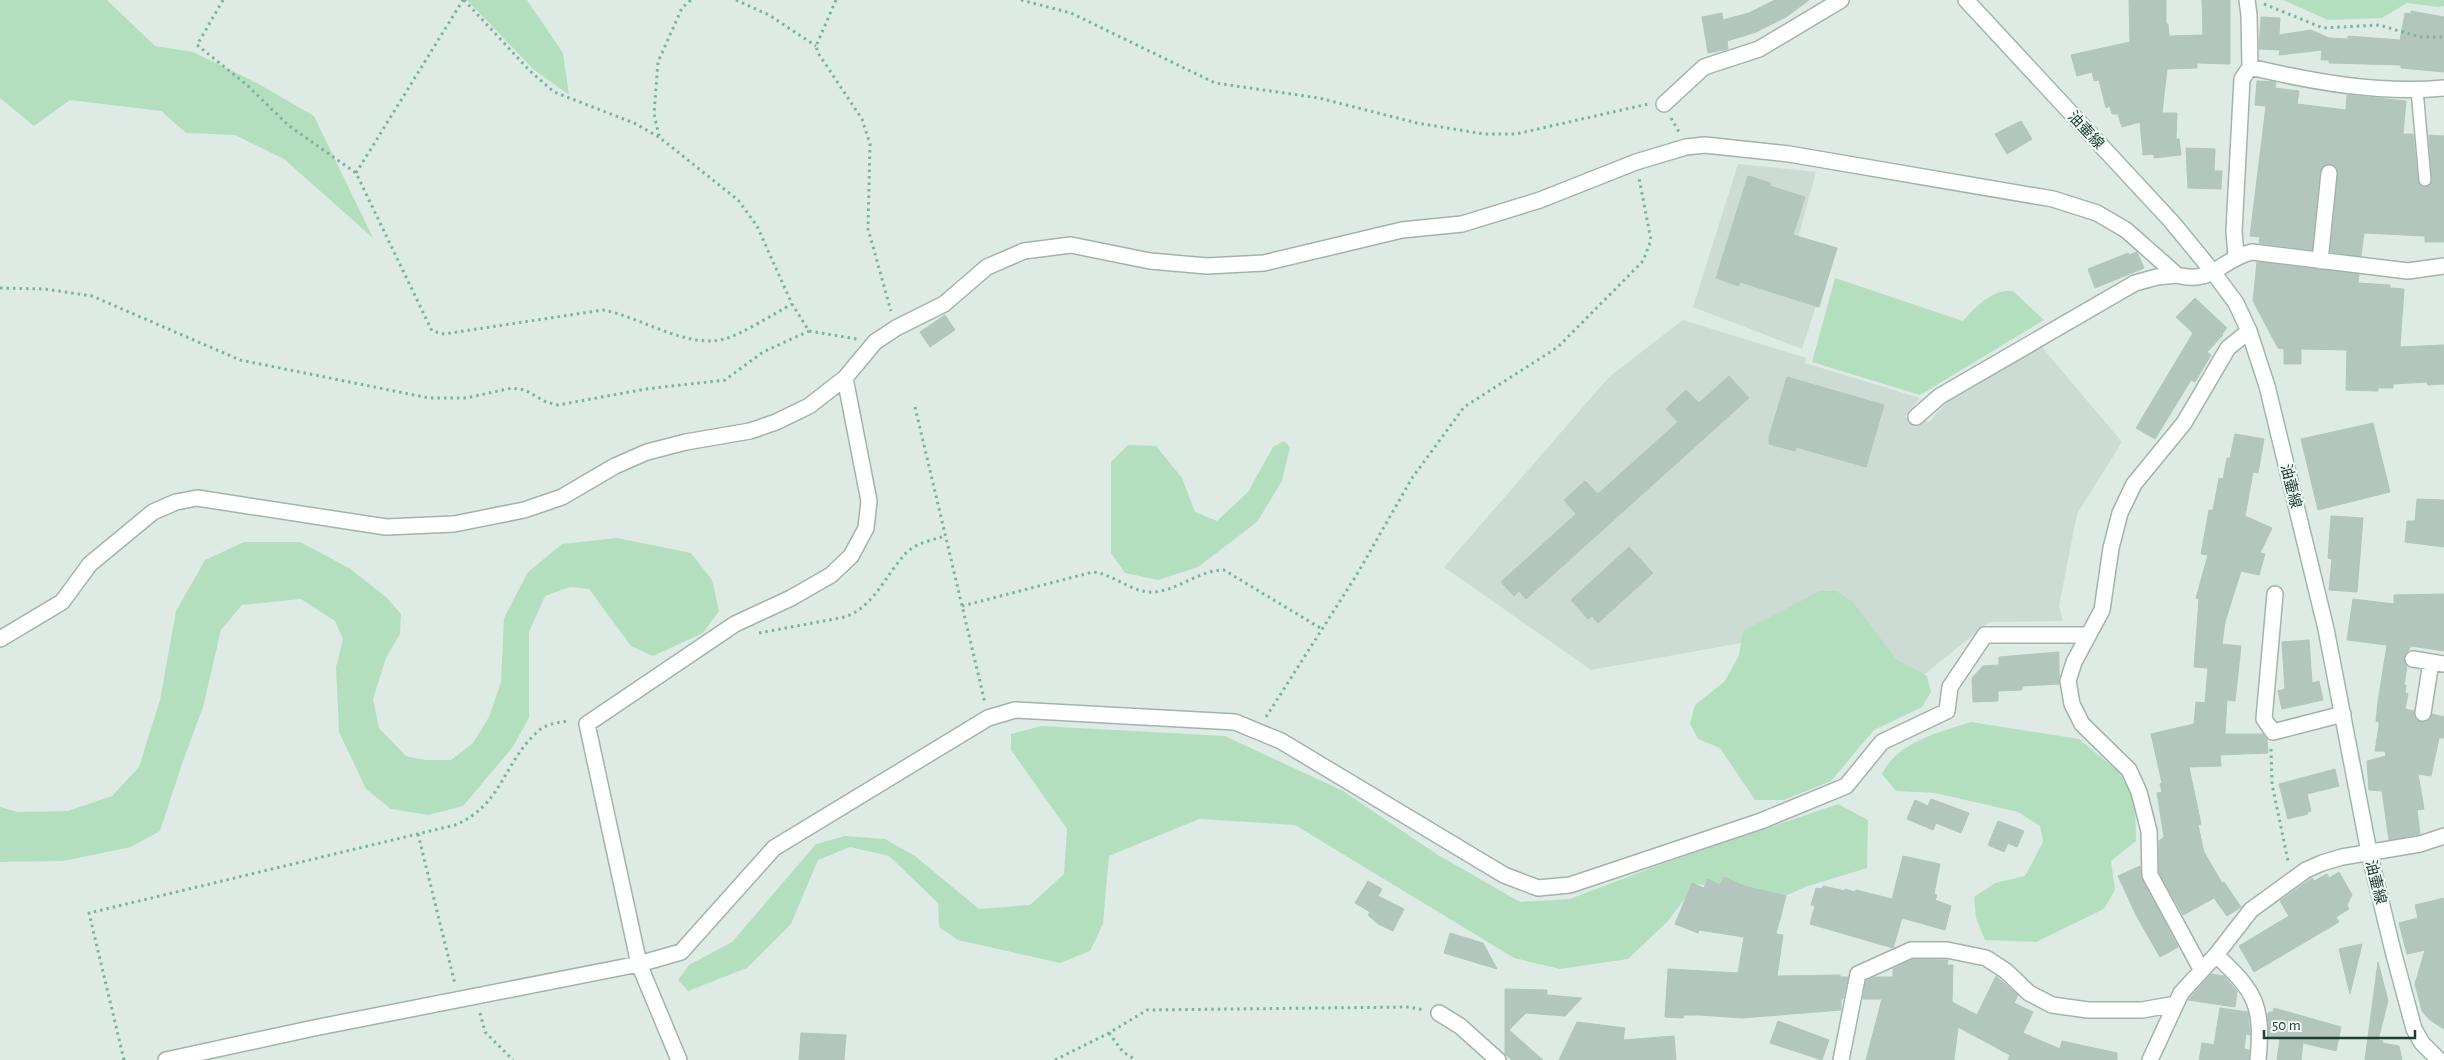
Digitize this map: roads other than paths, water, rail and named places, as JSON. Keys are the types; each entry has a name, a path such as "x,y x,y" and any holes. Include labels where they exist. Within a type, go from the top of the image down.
{"street":[{"path":"1664,104 1704,68 1759,49 1841,0"},
{"name":"油壷線","path":"1966,0 2172,222 2236,303 2249,332 2267,386 2326,629 2369,852 2414,1029 2422,1043 2439,1060"},
{"path":"2236,256 2234,231 2242,79 2250,67 2247,0"},
{"path":"2250,67 2340,85 2417,90 2444,88"},
{"path":"0,638 62,602 90,564 153,512 176,502 197,498 386,527 454,524 524,510 562,497 616,466 648,452 750,431 776,422 809,406 845,378 875,342 896,328 944,304 986,268 1024,251 1071,245 1150,261 1207,266 1264,263 1402,230 1462,224 1540,200 1636,162 1686,147 1705,145 1789,154 2053,199 2097,213 2126,230 2177,275"},
{"path":"2320,261 2329,173"},
{"path":"1916,417 1940,396 2135,283 2157,277 2177,275 2199,279 2236,256 2252,252 2408,271 2444,266"},
{"path":"2201,969 2150,875 2149,831 2139,792 2129,770 2082,724 2072,704 2068,681 2074,662 2102,610 2111,548 2120,513 2131,492 2184,423 2228,348 2249,332"},
{"path":"679,1060 639,964 587,724 735,624 791,598 831,575 851,556 866,528 869,501 845,378"},
{"path":"2275,594 2264,719 2273,732 2343,714"},
{"path":"166,1060 459,999 639,964 681,952 774,848 988,718 1015,710 1235,722 1258,730 1281,742 1504,875 1538,888 1570,885 1761,821 1846,786 1882,742 1947,711 1950,687 1985,635 2088,635"},
{"path":"2413,659 2438,663 2423,713"},
{"path":"2150,1060 2181,993 2201,969 2216,955 2251,910 2292,880 2322,863 2342,856 2420,844 2444,836"},
{"path":"1841,1060 1858,974 1911,950 1947,950 1986,958 2006,971 2029,993 2052,1005 2088,1010 2142,1010 2176,1004"},
{"path":"2216,955 2238,975 2252,992 2258,1012 2260,1034 2258,1060"},
{"path":"1439,1013 1460,1026 1498,1060"}],"lane":[{"path":"2417,90 2425,180"}]}
